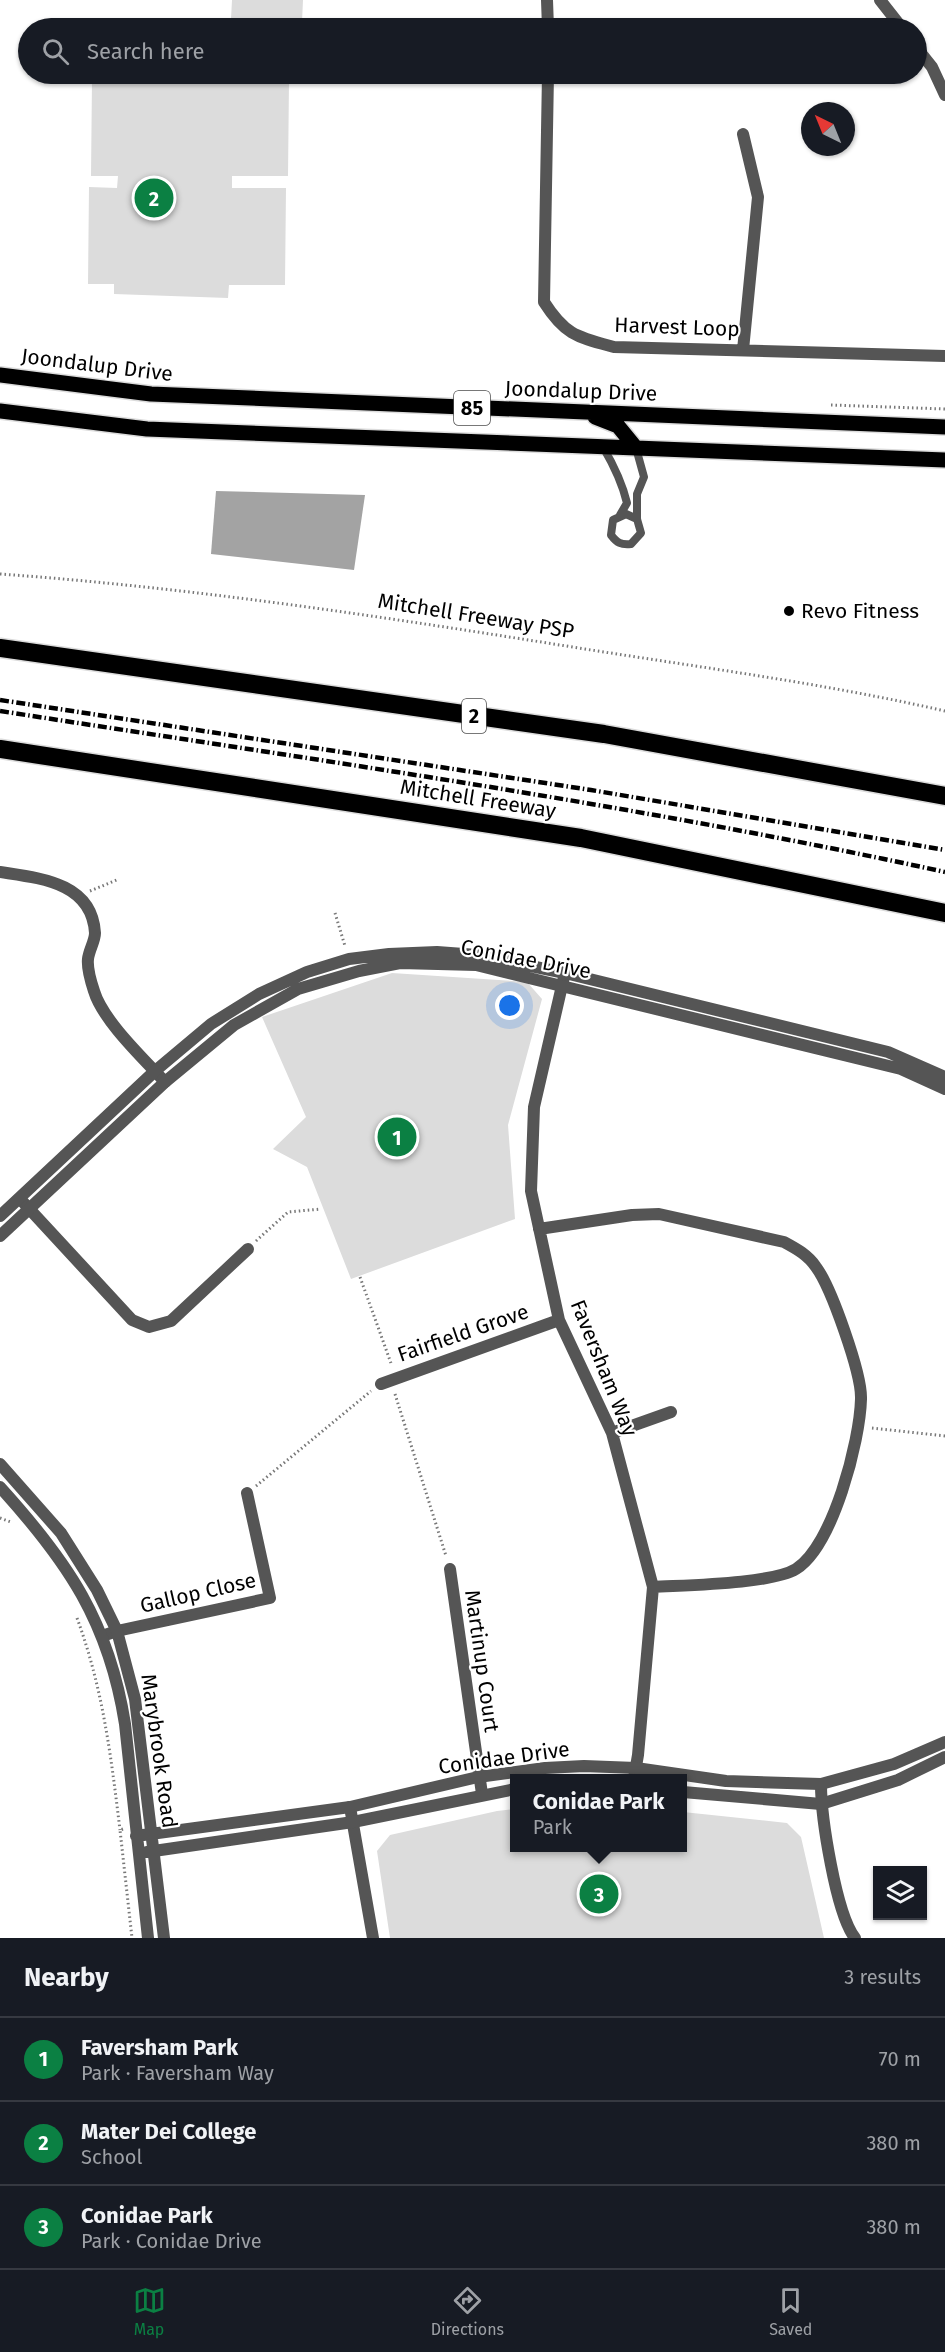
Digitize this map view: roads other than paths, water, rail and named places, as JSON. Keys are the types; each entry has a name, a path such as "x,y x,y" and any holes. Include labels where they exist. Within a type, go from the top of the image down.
{"highway":[{"name":"2","path":"0,648 604,734 945,796"},
{"name":"Mitchell Freeway","path":"0,749 581,838 945,913"}],"main road":[{"name":"Joondalup Drive","path":"0,375 151,394 945,427"},
{"name":"85","path":"0,411 147,429 945,460"},
{"path":"581,412 618,426 636,448"}],"street":[{"path":"547,0 548,18"},
{"path":"886,2 896,18"},
{"path":"927,61 945,95"},
{"name":"Harvest Loop","path":"548,84 544,302 558,324 579,337 614,347 945,356"},
{"path":"742,134 758,197 743,350"},
{"path":"0,872 47,879 81,895 90,911 95,934 88,961 94,993 102,1008 165,1082"},
{"name":"Conidae Drive","path":"0,1216 155,1071 211,1024 259,993 307,972 349,960 389,954 456,952 888,1052 945,1077"},
{"name":"Conidae Drive","path":"0,1236 165,1082 206,1046 252,1014 298,989 359,970 400,963 465,964 563,978 901,1069 945,1089"},
{"name":"Faversham Way","path":"563,978 534,1107 531,1191 559,1320 612,1433 653,1587 635,1773"},
{"path":"19,1198 132,1320 149,1327 171,1321 248,1249"},
{"path":"539,1229 632,1215 660,1214 784,1242 802,1252 822,1275 859,1376 861,1399 858,1426 836,1514 821,1545 809,1559 796,1569 777,1577 653,1587"},
{"name":"Fairfield Grove","path":"389,1380 559,1320"},
{"path":"612,1433 671,1412"},
{"name":"Marybrook Road","path":"0,1464 68,1543 97,1590 117,1630 135,1699 164,1938"},
{"path":"1,1491 16,1481"},
{"name":"Marybrook Road","path":"1,1491 32,1521 60,1557 82,1592 102,1636 120,1694 148,1938"},
{"name":"Gallop Close","path":"102,1636 117,1630 270,1598 247,1493"},
{"name":"Martinup Court","path":"450,1569 482,1794"},
{"name":"Conidae Drive","path":"687,1778 821,1784 894,1764 945,1742"},
{"path":"687,1792 821,1804 898,1780 945,1758"},
{"name":"Conidae Drive","path":"136,1836 350,1807 478,1777 574,1766 635,1773"},
{"path":"821,1784 821,1804 843,1918 855,1938"},
{"name":"Conidae Drive","path":"138,1853 353,1822 510,1789"},
{"path":"350,1807 373,1938"}],"lane":[{"path":"603,446 614,462 615,473 624,490 627,503 620,515 613,520 611,535 616,542 623,545 631,544 641,533 637,519 637,494 644,477 636,448"},
{"path":"620,515 626,514 637,519"}],"railway":[{"path":"0,700 591,790 945,850"},
{"path":"0,711 592,804 945,872"}],"place":[{"name":"Mater Dei College","path":"154,198"},
{"name":"Revo Fitness","path":"789,611"},
{"name":"Faversham Park","path":"397,1137"},
{"name":"Conidae Park","path":"599,1894"}]}
